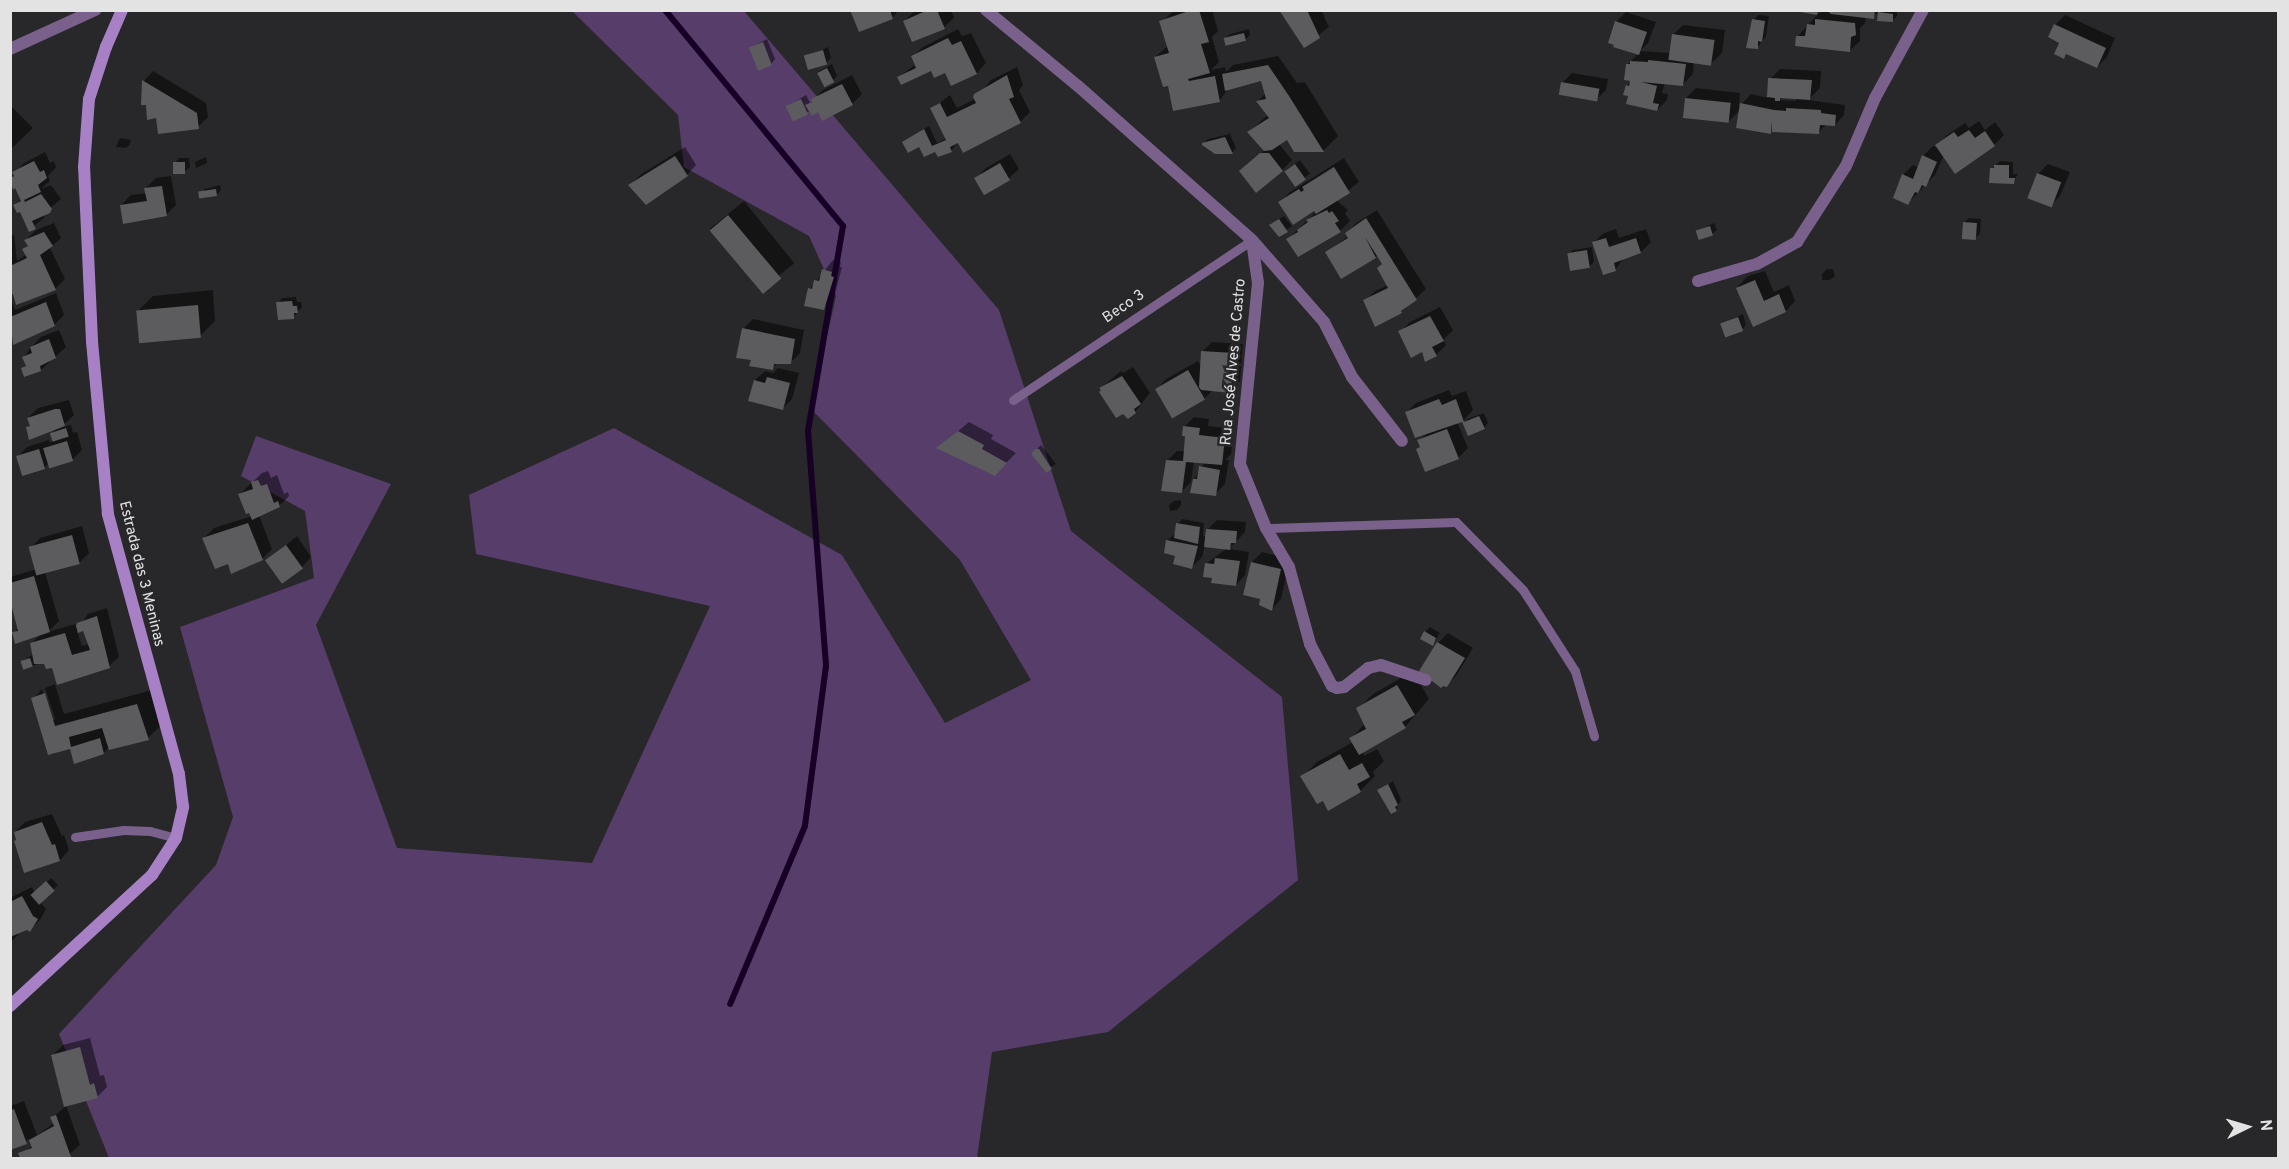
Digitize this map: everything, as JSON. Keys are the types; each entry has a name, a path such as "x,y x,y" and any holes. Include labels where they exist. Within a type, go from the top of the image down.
{"main road":[{"name":"Estrada das 3 Meninas","path":"10,1006 152,875 176,838 183,807 179,774 108,514 92,341 84,167 89,99 106,47 122,10"}],"street":[{"path":"10,49 95,10"},
{"path":"986,10 1087,93 1252,240 1324,322 1352,376 1402,441"},
{"path":"1698,280 1757,264 1797,242 1846,166 1875,98 1923,10"},
{"name":"Rua José Alves de Castro","path":"1252,240 1258,283 1240,465 1266,528 1289,567 1310,644 1332,686 1344,687 1368,668 1382,665 1426,680"}],"lane":[{"name":"Beco 3","path":"1013,400 1252,240"},
{"path":"1266,528 1456,522 1523,590 1570,662 1575,671 1594,736"},
{"path":"75,837 123,830 150,831 176,838"}],"shaded area":[{"path":"572,11 744,11 999,310 1071,531 1282,697 1298,880 1108,1032 992,1052 977,1158 109,1158 59,1034 216,865 233,817 180,627 314,578 305,511 241,476 256,436 391,484 316,625 397,848 592,863 710,606 476,554 469,495 614,428 842,555 945,723 1031,680 960,560 811,409 836,296 809,236 684,167 678,115"}],"building":[{"path":"850,10 890,10 893,19 859,32"},
{"path":"928,10 937,10 945,29 912,42 903,21"},
{"path":"1192,10 1199,10 1209,42 1201,44 1210,73 1188,79 1189,81 1215,76 1220,102 1173,111 1168,86 1163,87 1154,57 1169,53 1159,21"},
{"path":"1279,10 1307,10 1320,38 1304,48"},
{"path":"1789,10 1818,10 1817,15"},
{"path":"1826,10 1875,10 1874,19 1831,14"},
{"path":"1878,12 1893,14 1893,22 1877,21"},
{"path":"1752,19 1765,21 1762,42 1758,41 1758,49 1746,48"},
{"path":"1815,19 1855,23 1856,35 1851,37 1850,52 1795,46 1796,36 1805,36 1807,24 1815,25"},
{"path":"1615,21 1647,32 1639,55 1613,47 1614,45 1608,43"},
{"path":"2054,24 2106,48 2097,68 2066,54 2064,59 2054,54 2059,43 2048,37"},
{"path":"1244,33 1246,41 1226,46 1224,38"},
{"path":"1672,34 1715,40 1711,66 1668,60"},
{"path":"948,38 952,45 961,41 977,74 951,86 945,73 934,78 931,71 901,85 897,77 916,68 911,56"},
{"path":"763,42 772,65 758,71 749,47"},
{"path":"823,50 827,64 808,70 804,56"},
{"path":"1648,60 1686,64 1683,86 1641,82 1657,86 1653,103 1659,104 1657,111 1626,104 1628,96 1623,95 1630,81 1624,80 1626,64 1630,64 1630,61 1648,62"},
{"path":"1268,65 1324,152 1294,152 1287,140 1272,150 1264,151 1247,132 1269,118 1256,101 1266,99 1261,81 1225,91 1222,74"},
{"path":"827,68 834,82 824,87 817,73"},
{"path":"1007,75 1014,97 1009,99 1021,123 963,153 958,143 950,147 952,152 938,157 935,152 924,157 919,147 908,153 902,142 924,129 932,146 946,140 930,108 940,103 947,117 976,103 974,94"},
{"path":"1768,78 1812,80 1810,100 1780,98 1780,101 1775,101 1775,98 1767,97"},
{"path":"142,80 197,113 199,129 158,134 156,118 147,120 146,105 141,105"},
{"path":"1561,82 1599,89 1597,102 1559,95"},
{"path":"842,84 853,105 822,121 818,112 812,116 805,105 812,102 811,99"},
{"path":"1685,98 1731,103 1729,123 1683,118"},
{"path":"801,99 808,114 793,122 786,106"},
{"path":"1740,103 1774,110 1786,111 1786,108 1821,110 1821,113 1836,115 1835,126 1820,125 1819,134 1772,132 1772,121 1771,134 1736,128"},
{"path":"1969,130 1975,138 1985,131 1995,146 1955,174 1935,145 1954,132 1958,137"},
{"path":"1225,137 1233,154 1215,154 1202,145 1202,143"},
{"path":"1260,153 1269,153 1283,171 1256,193 1239,171"},
{"path":"1922,155 1937,162 1926,187 1922,185 1918,193 1915,192 1908,205 1893,198 1902,174 1913,179"},
{"path":"675,156 688,176 646,205 628,185"},
{"path":"34,161 40,172 44,170 47,178 38,185 41,192 24,200 25,202 41,194 52,209 50,213 32,221 36,229 29,232 20,212 17,213 13,205 21,201 15,188 13,190 10,178 14,176 12,172"},
{"path":"173,162 185,162 185,174 173,174"},
{"path":"1000,163 1010,180 984,195 974,178"},
{"path":"1295,164 1306,180 1295,187 1284,171"},
{"path":"1994,165 2009,165 2009,178 2015,178 2014,184 1989,183 1990,168 1994,168"},
{"path":"1334,167 1350,193 1316,214 1314,211 1293,225 1278,202 1299,189 1301,192 1304,190 1302,187"},
{"path":"2037,173 2061,182 2052,208 2027,198"},
{"path":"162,186 167,216 123,224 120,205 147,201 144,188"},
{"path":"216,189 217,196 199,198 198,192"},
{"path":"1327,210 1329,213 1332,211 1339,221 1335,223 1341,232 1298,257 1286,239 1298,232 1297,230 1308,222 1306,220"},
{"path":"728,215 781,279 763,294 710,230"},
{"path":"1366,218 1417,300 1401,311 1402,313 1375,327 1363,300 1388,288 1377,268 1382,264 1365,237 1376,258 1341,279 1325,252 1348,238 1345,233"},
{"path":"1279,219 1288,232 1279,237 1269,225"},
{"path":"1963,222 1977,223 1976,240 1962,239"},
{"path":"1710,226 1713,236 1699,240 1696,230"},
{"path":"44,232 53,246 40,255 56,290 16,305 13,294 10,295 10,266 27,258 22,249 28,246 24,240"},
{"path":"1606,238 1609,247 1636,238 1641,253 1614,263 1616,271 1603,275 1592,242"},
{"path":"1587,250 1590,268 1570,271 1567,253"},
{"path":"822,269 832,272 831,276 834,277 824,310 804,306 808,288 812,289 814,280 819,281"},
{"path":"1755,280 1764,301 1779,294 1786,312 1753,327 1736,288"},
{"path":"292,301 293,306 297,306 298,313 294,313 294,319 278,320 276,302"},
{"path":"46,302 55,326 13,345 10,317"},
{"path":"198,305 201,338 139,343 136,310"},
{"path":"1430,316 1444,341 1432,347 1437,356 1425,362 1422,352 1411,358 1398,331"},
{"path":"1738,317 1743,331 1725,338 1720,323"},
{"path":"742,328 795,339 791,364 774,364 773,370 749,366 751,360 736,358"},
{"path":"49,339 56,358 40,366 41,371 24,377 21,368 26,366 22,357 32,353 30,347"},
{"path":"1201,351 1234,353 1231,393 1201,390 1199,387"},
{"path":"1188,370 1205,399 1172,418 1155,389"},
{"path":"1122,376 1141,404 1134,409 1136,413 1128,419 1123,414 1116,418 1099,392 1101,390 1099,388"},
{"path":"767,377 790,383 783,410 748,401 754,380 765,383"},
{"path":"1439,399 1442,405 1456,399 1464,422 1479,416 1485,429 1468,436 1462,422 1415,438 1405,412"},
{"path":"60,409 65,426 29,440 26,427 30,426 27,418"},
{"path":"1183,426 1200,428 1199,435 1225,438 1222,465 1186,462 1182,493 1161,491 1166,460 1183,461 1185,436 1182,436"},
{"path":"66,428 69,437 53,442 50,433"},
{"path":"1447,429 1459,459 1425,472 1416,449 1420,447 1417,440"},
{"path":"958,431 984,445 982,449 1007,463 995,476 936,448"},
{"path":"67,441 73,461 49,468 43,448"},
{"path":"39,449 45,469 22,476 16,456"},
{"path":"1035,449 1039,449 1052,469 1046,473 1031,454"},
{"path":"1199,466 1220,470 1216,496 1190,493 1193,479 1197,479"},
{"path":"258,480 261,486 267,484 274,503 278,501 280,507 252,520 249,513 246,514 238,494 253,489 251,482"},
{"path":"248,523 263,560 231,574 228,564 215,569 202,538"},
{"path":"1176,523 1200,527 1198,544 1174,538"},
{"path":"1206,529 1237,531 1236,543 1231,543 1230,550 1204,547"},
{"path":"72,535 80,564 36,576 29,547"},
{"path":"1166,540 1198,546 1192,569 1173,564 1175,556 1164,553"},
{"path":"286,545 303,568 282,584 265,560"},
{"path":"1215,558 1240,561 1236,586 1211,583 1212,578 1203,577 1205,563 1214,564"},
{"path":"1251,562 1281,569 1272,611 1259,605 1260,599 1243,595"},
{"path":"34,576 50,632 15,644 12,632 18,631 10,600 10,583"},
{"path":"97,616 110,668 57,685 52,668 46,669 44,664 34,664 30,643 65,633 72,655 90,650 83,631 78,633 76,626 77,623"},
{"path":"1424,631 1436,638 1433,646 1420,639"},
{"path":"1437,642 1465,658 1447,687 1441,688 1419,671"},
{"path":"30,658 33,667 23,670 20,661"},
{"path":"1397,685 1415,715 1402,722 1406,728 1359,755 1349,738 1366,729 1356,708"},
{"path":"45,693 55,726 137,704 149,740 109,750 102,728 69,737 71,747 100,738 104,754 74,764 70,749 48,755 31,698"},
{"path":"1340,754 1349,770 1362,763 1370,777 1357,784 1361,792 1328,811 1323,801 1317,804 1300,776"},
{"path":"1388,784 1398,805 1395,807 1397,811 1391,814 1377,790"},
{"path":"42,822 52,845 55,844 60,861 24,873 14,841 16,840 14,832"},
{"path":"46,881 55,891 39,905 30,895"},
{"path":"22,896 33,916 38,919 30,932 27,930 10,937 10,902"},
{"path":"80,1047 90,1085 94,1083 98,1098 64,1107 51,1055"},
{"path":"14,1109 27,1144 10,1150 10,1111"},
{"path":"56,1115 71,1157 20,1158 18,1153 32,1148 29,1140 54,1126 50,1117"}],"waterway":[{"path":"665,10 843,226 808,431 826,666 805,826 730,1004"}]}
